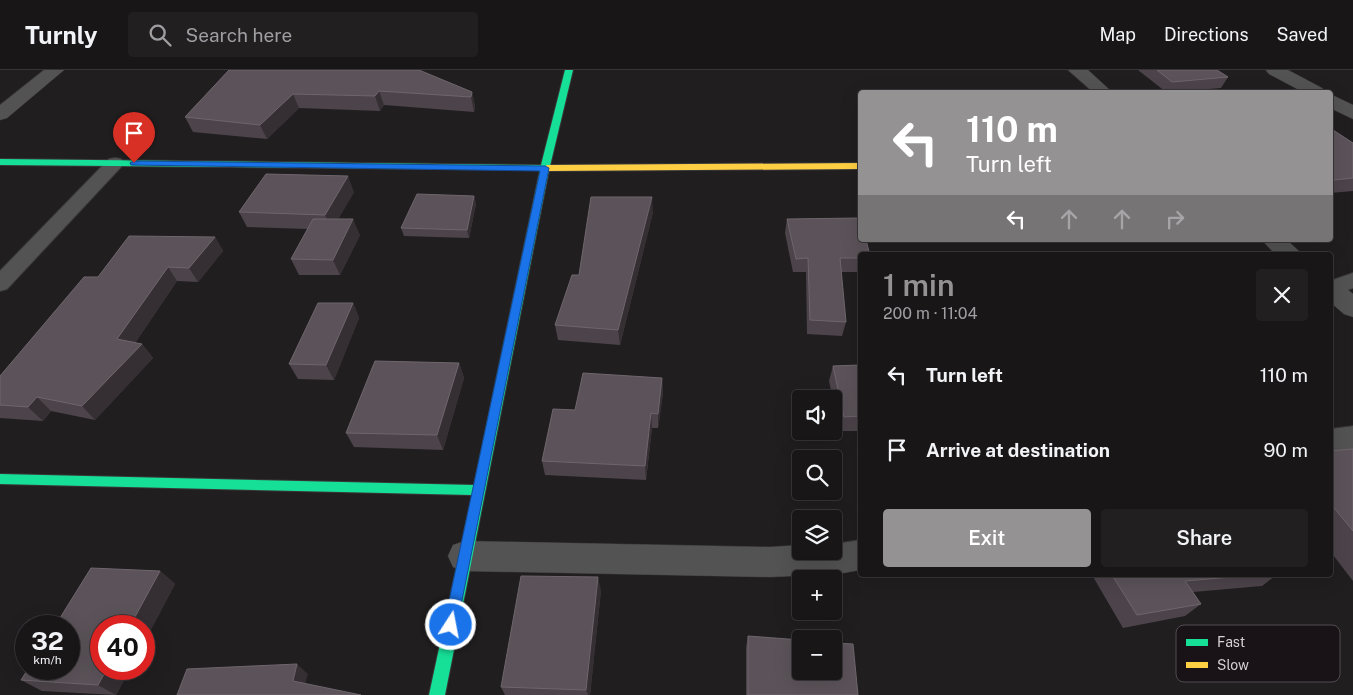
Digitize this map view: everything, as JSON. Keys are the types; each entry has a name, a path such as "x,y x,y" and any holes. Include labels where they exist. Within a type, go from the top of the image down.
{"street":[{"path":"0,114 54,70"},
{"path":"437,695 545,168 569,70"},
{"path":"1077,70 1101,90"},
{"path":"1275,70 1312,90"},
{"path":"1333,102 1353,112"},
{"path":"0,162 706,169 858,166"},
{"path":"1275,242 1287,252"},
{"path":"1333,291 1353,308"},
{"path":"1333,440 1353,438"},
{"path":"0,479 478,490"},
{"path":"466,556 770,562 858,556"}],"lane":[{"path":"0,284 115,163"},
{"path":"1333,288 1353,280"}],"building":[{"path":"229,70 419,70 472,92 471,97 379,91 375,96 293,94 260,125 185,117"},
{"path":"1157,70 1217,70 1228,77 1172,82"},
{"path":"1333,130 1353,143 1353,178 1334,180"},
{"path":"266,174 348,176 325,215 239,212"},
{"path":"417,194 474,196 467,230 401,228"},
{"path":"591,197 652,197 618,330 555,325 572,275 579,275"},
{"path":"858,218 858,242 867,242 869,252 858,252 858,258 840,258 846,322 810,320 808,258 796,259 787,219"},
{"path":"313,219 353,219 333,260 291,259"},
{"path":"129,236 215,237 189,268 168,267 117,339 142,344 82,406 37,397 28,407 0,405 0,376 84,277 98,277"},
{"path":"318,303 353,303 326,365 289,364"},
{"path":"375,361 459,363 437,435 346,433"},
{"path":"858,365 858,416 844,417 842,390 838,390 833,366"},
{"path":"583,373 662,378 658,414 651,413 645,466 542,461 553,409 575,410"},
{"path":"1353,449 1353,531 1333,507 1333,451"},
{"path":"91,568 160,571 136,615 90,615 90,680 101,680 98,685 21,680 80,680 80,615 62,615"},
{"path":"521,576 598,577 586,690 501,687"},
{"path":"1113,577 1232,577 1185,581 1201,604 1137,615"},
{"path":"748,636 792,639 792,680 842,680 842,643 853,644 858,695 748,695"},
{"path":"297,664 293,681 361,695 177,695 187,669"}],"traffic: fast":[{"path":"437,695 545,168 569,70"},
{"path":"0,162 547,168"},
{"path":"0,479 479,490"}],"traffic: slow":[{"path":"547,168 858,166"}],"route":[{"path":"134,163 545,168 451,625"}]}
